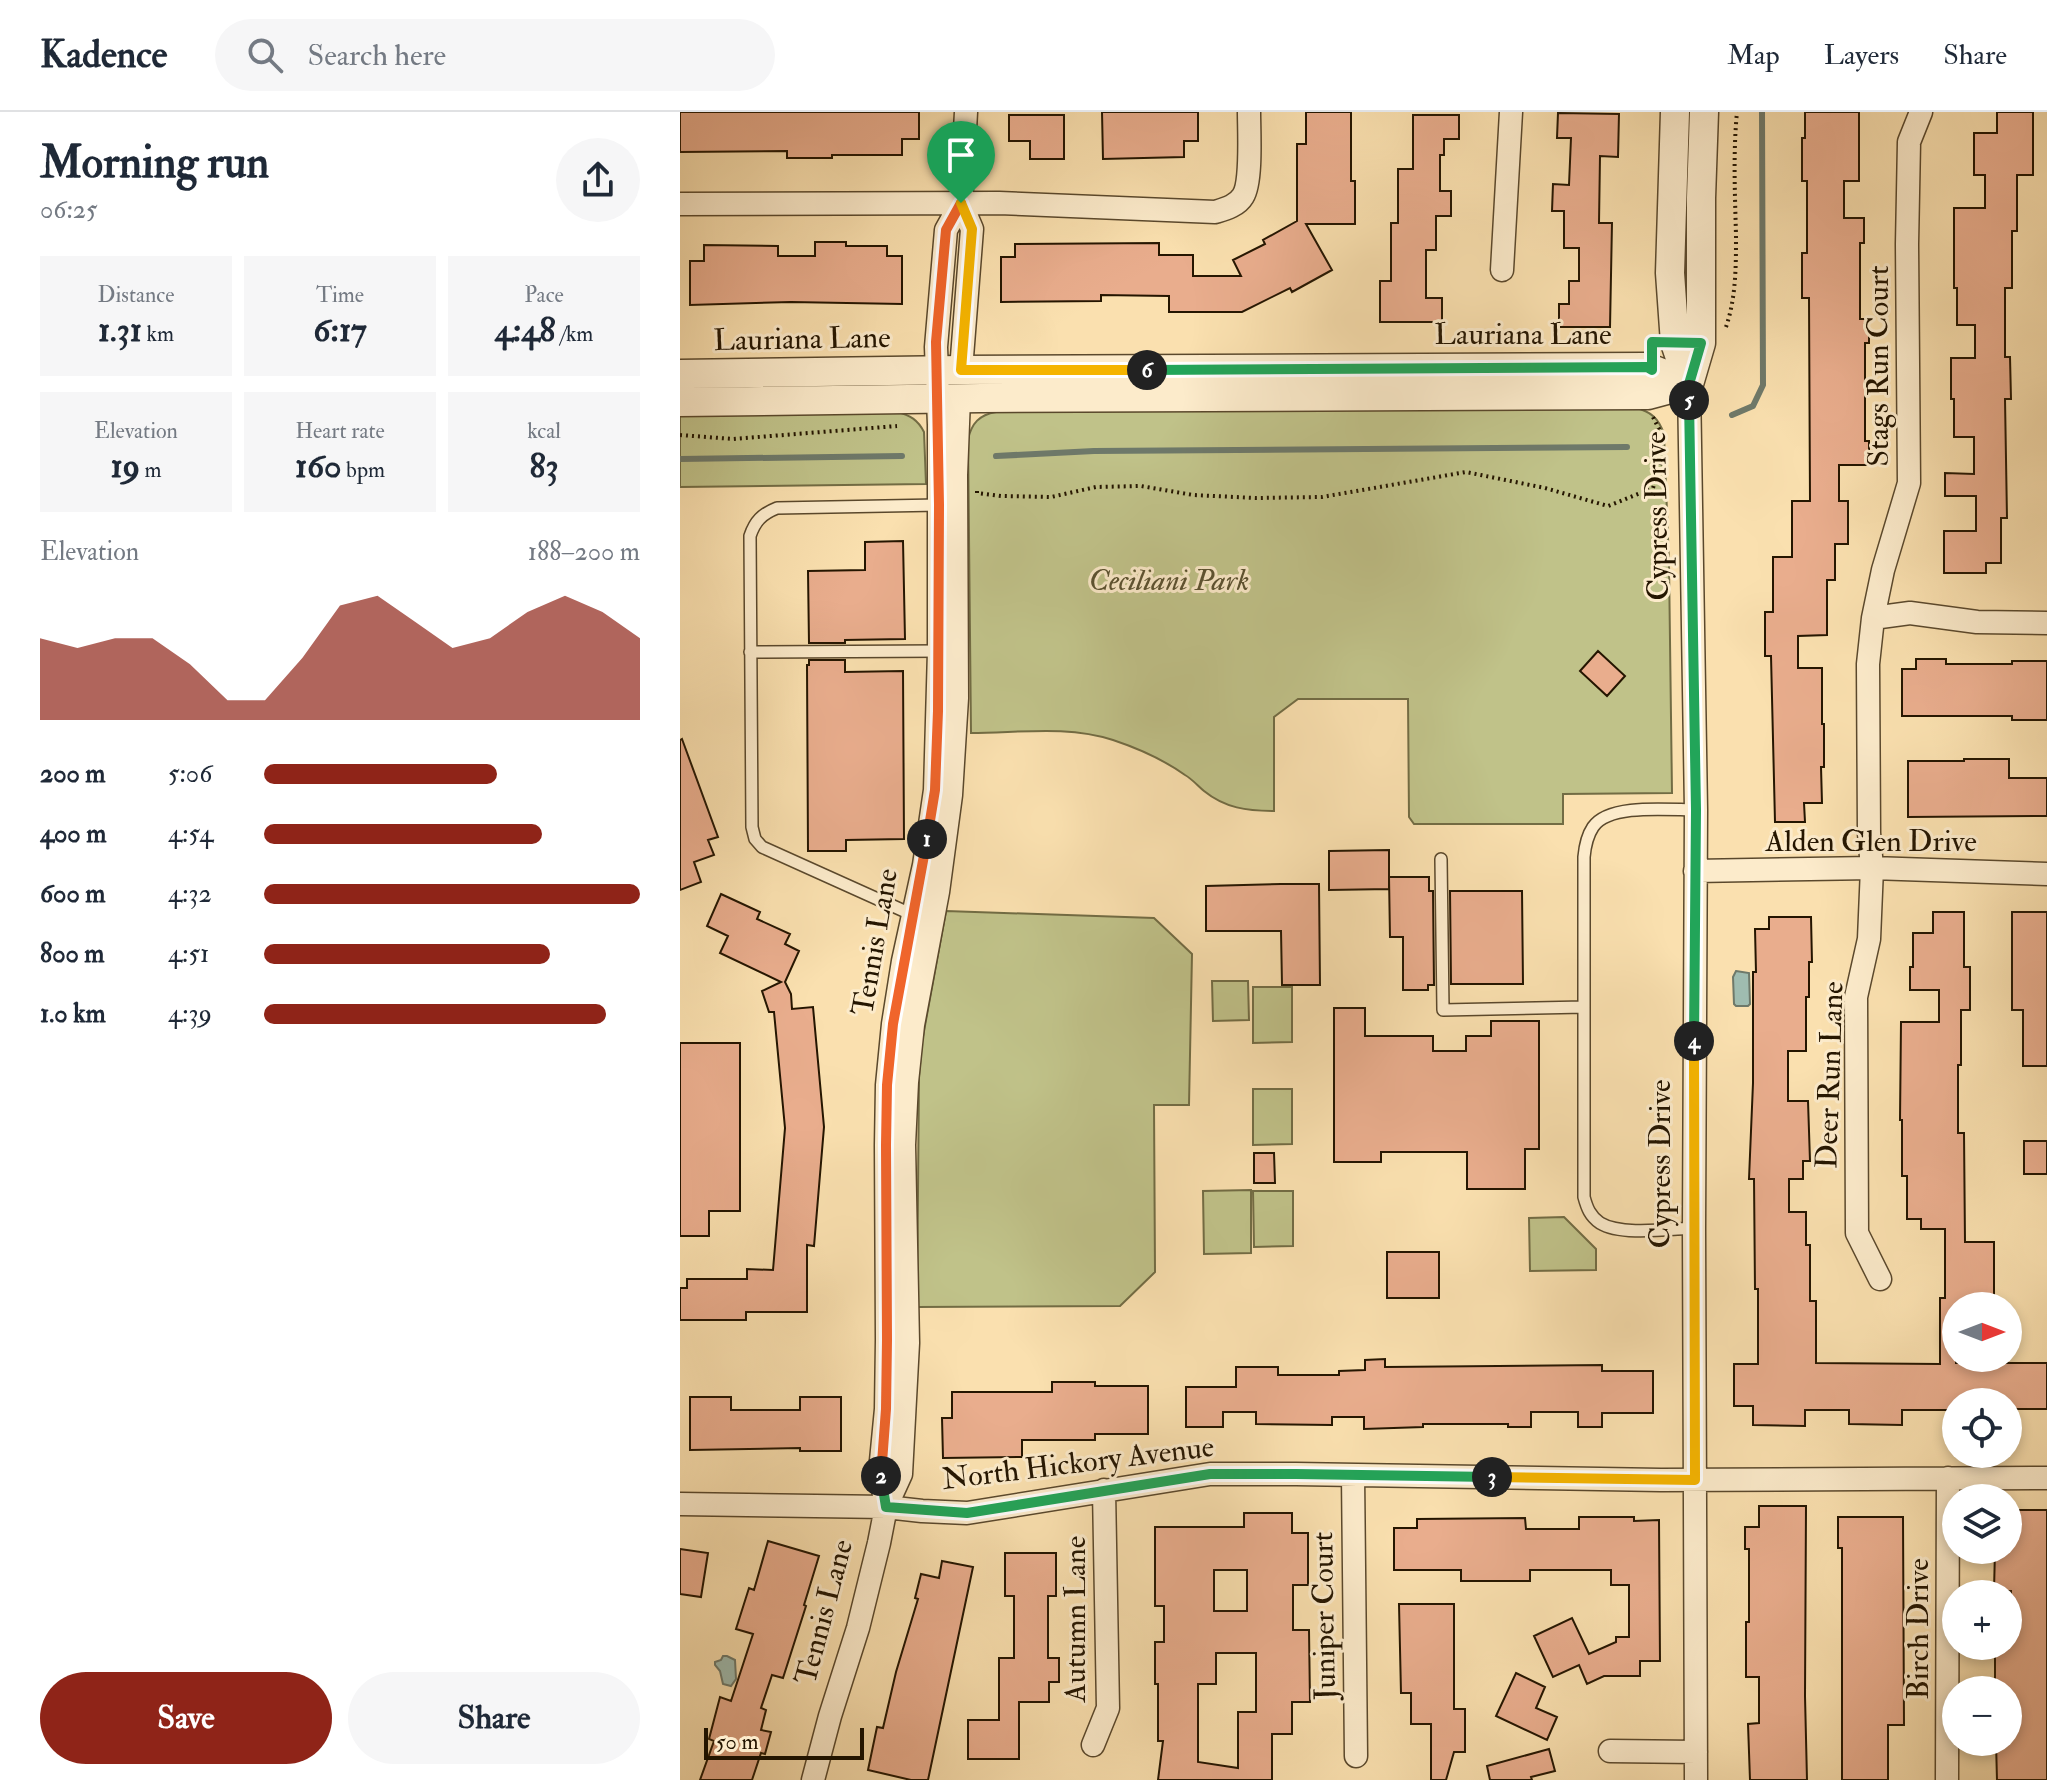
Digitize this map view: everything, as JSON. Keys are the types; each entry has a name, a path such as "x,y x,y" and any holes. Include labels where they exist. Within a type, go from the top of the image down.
{"street":[{"name":"Tennis Lane","path":"813,1780 862,1614 886,1507 901,1474 908,1343 904,1145 907,1082 913,1025 938,892 951,795 957,698 948,651 939,505 947,392 972,229 961,203 966,112"},
{"path":"680,204 999,203 1215,212 1233,206 1243,196 1248,180 1249,112"},
{"path":"1502,270 1511,112"},
{"name":"Cypress Drive","path":"1675,112 1670,273 1675,343 1689,384"},
{"name":"Cypress Drive","path":"1696,1780 1696,810 1689,384 1701,343 1704,112"},
{"name":"Stags Run Court","path":"1872,868 1868,664 1883,570 1909,483 1909,142 1921,112"},
{"name":"Lauriana Lane","path":"680,402 1647,367 1689,384"},
{"name":"Lauriana Lane","path":"680,374 947,392 1648,395 1689,384"},
{"name":"Tennis Lane","path":"886,1507 880,1471 886,1409 887,1085 893,1024 924,865 935,790 948,651 956,475 947,392"},
{"path":"1873,618 1910,613 1977,622 2047,623"},
{"name":"Alden Glen Drive","path":"1695,871 1872,868 2047,874"},
{"name":"Deer Run Lane","path":"1872,868 1869,939 1856,997 1857,1233 1880,1279"},
{"name":"North Hickory Avenue","path":"680,1504 886,1507 967,1513 1210,1474 1695,1480 2047,1478"},
{"name":"Juniper Court","path":"1353,1475 1356,1756"},
{"name":"Birch Drive","path":"1947,1780 1948,1478"},
{"name":"Autumn Lane","path":"1093,1745 1108,1708 1104,1490"},
{"path":"1610,1751 1696,1752"}],"lane":[{"path":"913,915 762,847 755,839 752,827 750,536 755,522 777,508 939,505"},
{"path":"750,652 948,651"},
{"path":"1694,1228 1612,1228 1600,1223 1588,1211 1584,1197 1584,857 1587,838 1595,824 1609,814 1696,810"},
{"path":"1441,859 1443,1010 1584,1007"}],"path":[{"path":"1701,343 1721,343 1731,313 1736,272 1734,140 1737,112"},
{"path":"680,435 733,439 909,425 947,392"},
{"path":"978,479 977,493 1001,496 1051,497 1096,487 1141,486 1193,495 1256,498 1322,497 1466,472 1545,488 1608,506 1653,488 1661,463 1661,433 1653,420 1653,394"}],"green space":[{"name":"Ceciliani Park","path":"1635,408 1654,416 1664,434 1672,793 1563,794 1563,824 1414,824 1409,817 1408,699 1298,699 1274,717 1274,811 1228,805 1159,759 1096,735 1060,731 971,733 968,439 974,424 985,415 996,412"},
{"path":"897,412 913,419 924,432 926,484 680,487 680,414"},
{"path":"946,911 1154,918 1192,954 1189,1105 1154,1105 1155,1272 1120,1306 917,1307 919,1076 922,1042"},
{"path":"1212,981 1248,981 1249,1020 1213,1021"},
{"path":"1253,987 1292,987 1292,1042 1253,1043"},
{"path":"1253,1089 1292,1089 1292,1144 1253,1145"},
{"path":"1251,1190 1251,1253 1204,1254 1203,1191"},
{"path":"1253,1191 1293,1191 1293,1246 1254,1247"},
{"path":"1564,1217 1596,1249 1596,1270 1530,1271 1529,1218"}],"shaded area":[{"path":"1736,971 1749,973 1748,1006 1734,1004 1733,977"},
{"path":"723,1656 735,1660 736,1679 731,1686 723,1684 715,1665"}],"building":[{"path":"680,112 919,112 919,139 902,139 902,155 787,158 787,151 680,152"},
{"path":"1102,112 1198,112 1198,141 1184,141 1184,157 1103,159"},
{"path":"1306,112 1351,112 1351,181 1355,181 1355,224 1306,224 1332,270 1292,292 1290,288 1242,312 1169,312 1169,296 1101,295 1101,301 1001,302 1001,257 1015,257 1015,244 1159,243 1159,255 1193,255 1193,276 1241,276 1233,260 1265,244 1263,240 1297,221 1297,144 1306,144"},
{"path":"1805,112 1859,112 1859,181 1844,181 1844,218 1864,218 1864,243 1860,243 1860,319 1869,319 1869,343 1865,343 1865,441 1869,441 1869,465 1839,465 1839,501 1848,501 1848,544 1835,544 1835,580 1827,580 1827,635 1798,636 1798,668 1822,668 1822,803 1804,803 1805,822 1775,822 1771,656 1765,656 1765,612 1773,612 1773,557 1792,557 1792,501 1810,501 1809,298 1802,298 1802,253 1807,253 1807,181 1802,181"},
{"path":"1997,112 2033,112 2033,175 2017,175 2017,231 2012,231 2012,288 2005,288 2005,357 2010,357 2011,399 2005,399 2007,518 2001,518 2001,563 1986,563 1986,573 1944,573 1944,531 1976,531 1976,496 1945,496 1945,473 1974,474 1974,437 1954,437 1954,399 1951,399 1951,358 1975,358 1975,325 1957,325 1954,208 1985,208 1985,175 1974,175 1974,133 1997,133"},
{"path":"1558,113 1619,114 1618,157 1600,156 1599,223 1612,223 1610,327 1559,327 1559,304 1569,304 1569,281 1579,281 1579,248 1564,248 1564,211 1552,211 1553,184 1569,185 1571,138 1557,138"},
{"path":"1009,115 1064,115 1064,159 1030,159 1030,141 1009,141"},
{"path":"1413,115 1459,115 1459,139 1444,139 1444,155 1440,155 1440,191 1451,191 1451,216 1436,216 1436,250 1426,250 1426,298 1442,298 1442,322 1380,322 1380,281 1391,281 1391,223 1398,223 1398,169 1413,169"},
{"path":"815,242 887,246 887,256 902,256 902,304 791,302 690,305 690,261 704,261 704,245 778,246 778,256 815,256"},
{"path":"903,541 905,639 809,643 808,571 865,570 865,542"},
{"path":"1598,651 1625,676 1607,696 1580,671"},
{"path":"1916,659 1946,659 1946,664 2047,661 2047,720 2012,720 2012,716 1902,716 1902,669 1916,669"},
{"path":"809,660 845,660 845,672 903,671 904,839 846,840 846,851 808,851"},
{"path":"680,740 718,837 708,840 714,855 694,862 701,882 680,890"},
{"path":"2009,759 2009,778 2047,778 2047,816 1908,817 1908,761"},
{"path":"1389,850 1389,889 1329,890 1329,851"},
{"path":"1389,877 1429,877 1429,891 1433,891 1434,985 1428,985 1428,990 1403,990 1403,937 1390,937"},
{"path":"1319,884 1320,985 1282,985 1281,931 1206,931 1206,886"},
{"path":"1450,891 1522,891 1523,984 1451,984"},
{"path":"721,894 760,912 757,919 790,934 785,944 799,951 785,982 791,994 792,1009 813,1007 824,1127 814,1246 807,1245 807,1312 746,1312 746,1320 680,1320 680,1288 687,1288 687,1279 747,1279 747,1269 773,1270 785,1128 774,1012 769,1012 762,991 781,982 720,953 728,936 707,926"},
{"path":"1933,912 1964,912 1964,967 1970,967 1970,1010 1961,1010 1958,1133 1964,1133 1965,1242 1994,1242 1994,1292 1945,1292 1945,1229 1921,1229 1921,1219 1907,1219 1907,1176 1902,1176 1900,1120 1901,1022 1939,1022 1939,990 1910,990 1913,933 1933,933"},
{"path":"2012,912 2047,912 2047,1066 2023,1066 2023,1010 2012,1010"},
{"path":"1769,917 1811,917 1812,962 1809,962 1809,997 1806,997 1806,1051 1788,1051 1788,1101 1808,1101 1810,1161 1803,1161 1803,1179 1789,1179 1789,1212 1806,1212 1806,1245 1810,1245 1810,1301 1816,1301 1816,1363 1940,1364 1940,1298 1942,1372 2022,1372 2022,1363 2047,1363 2047,1409 2022,1409 2022,1388 1942,1388 1942,1410 1902,1410 1902,1425 1849,1424 1849,1410 1805,1410 1805,1426 1753,1425 1753,1406 1734,1406 1734,1364 1758,1364 1754,1179 1749,1179 1753,972 1756,972 1755,929 1769,929"},
{"path":"1334,1008 1365,1008 1365,1036 1433,1036 1433,1051 1466,1051 1466,1036 1491,1036 1491,1021 1539,1021 1539,1149 1525,1149 1525,1189 1467,1189 1467,1152 1381,1152 1381,1162 1334,1162"},
{"path":"680,1043 740,1043 740,1211 709,1211 709,1236 680,1236"},
{"path":"2024,1141 2047,1141 2047,1174 2024,1174"},
{"path":"1254,1153 1274,1153 1275,1183 1254,1183"},
{"path":"1387,1252 1439,1252 1439,1298 1387,1298"},
{"path":"1385,1359 1385,1367 1602,1365 1602,1371 1653,1371 1653,1413 1602,1413 1602,1427 1578,1427 1578,1412 1531,1412 1531,1427 1423,1424 1423,1427 1364,1429 1364,1417 1332,1417 1332,1425 1256,1424 1256,1412 1223,1412 1223,1427 1186,1427 1186,1387 1236,1387 1236,1367 1278,1367 1278,1375 1339,1375 1339,1371 1365,1370 1365,1360"},
{"path":"1052,1382 1148,1386 1148,1434 1095,1434 1095,1440 1022,1440 1022,1457 943,1458 942,1418 952,1418 952,1392 1052,1392"},
{"path":"690,1397 731,1397 731,1410 800,1410 800,1397 841,1397 841,1451 800,1451 800,1448 690,1450"},
{"path":"1759,1506 1806,1506 1807,1780 1750,1780 1748,1724 1759,1723 1759,1677 1746,1677 1749,1549 1745,1549 1745,1527 1759,1527"},
{"path":"2022,1510 2047,1510 2047,1780 1997,1780 1996,1756 2022,1756 2022,1676 1995,1676 1995,1660 2022,1660 2022,1580 1994,1580 1995,1564 2022,1564"},
{"path":"1244,1513 1292,1513 1292,1533 1308,1533 1308,1585 1293,1585 1293,1630 1309,1630 1310,1702 1292,1702 1292,1734 1272,1734 1272,1780 1158,1780 1163,1741 1158,1741 1155,1642 1164,1642 1164,1606 1155,1606 1155,1527 1244,1527","holes":["1214,1570 1247,1570 1247,1611 1214,1611","1216,1653 1256,1653 1256,1712 1238,1712 1238,1768 1198,1762 1198,1684 1216,1684"]},
{"path":"1579,1517 1659,1520 1660,1661 1640,1661 1640,1676 1604,1676 1587,1684 1579,1665 1553,1677 1534,1636 1572,1618 1589,1654 1616,1642 1616,1637 1629,1637 1629,1585 1611,1585 1611,1570 1530,1570 1530,1581 1461,1581 1461,1570 1394,1570 1394,1528 1417,1528 1417,1519 1525,1518 1526,1529 1579,1529"},
{"path":"1838,1517 1903,1517 1904,1725 1888,1725 1888,1780 1842,1780 1842,1548 1838,1548"},
{"path":"768,1541 819,1556 783,1678 772,1675 761,1708 766,1710 761,1730 771,1732 765,1754 761,1753 752,1780 700,1780 714,1741 709,1739 720,1697 731,1701 753,1634 736,1629 749,1588 754,1590"},
{"path":"680,1549 708,1553 701,1597 680,1594"},
{"path":"1005,1553 1056,1553 1056,1596 1048,1596 1048,1658 1059,1658 1059,1682 1049,1682 1049,1702 1019,1702 1019,1759 968,1759 968,1720 999,1720 999,1658 1014,1658 1014,1596 1005,1596"},
{"path":"942,1561 973,1567 928,1780 911,1780 868,1770 877,1727 883,1728 918,1599 915,1598 921,1574 939,1578"},
{"path":"1399,1604 1454,1604 1454,1709 1465,1709 1465,1752 1454,1752 1446,1780 1431,1780 1431,1724 1411,1724 1411,1693 1401,1693"},
{"path":"1516,1673 1545,1687 1536,1708 1557,1717 1547,1740 1496,1716"},
{"path":"1549,1749 1555,1771 1531,1777 1532,1780 1490,1780 1487,1766"}],"waterway":[{"path":"1732,415 1753,406 1763,385 1762,112"},
{"path":"996,456 1094,451 1627,447"},
{"path":"680,459 902,456"}],"route":[{"path":"961,203 972,229 961,370 1647,367 1652,370 1652,342 1701,343 1689,384 1696,810 1695,1480 1210,1474 967,1513 886,1507 880,1471 886,1409 887,1085 903,961 924,865 935,790 939,651 936,342 946,230 961,203"}]}
